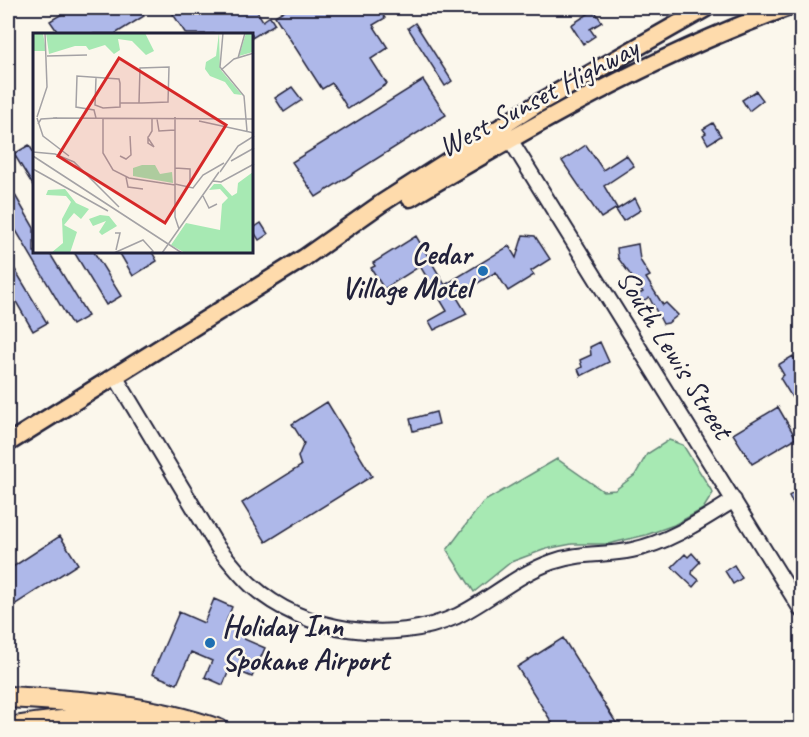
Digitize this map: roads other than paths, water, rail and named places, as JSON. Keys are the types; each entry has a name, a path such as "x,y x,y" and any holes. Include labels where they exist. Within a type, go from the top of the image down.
{"highway":[{"path":"8,697 107,703 147,709 183,717 219,729"},
{"path":"8,728 52,720 107,719 184,729"}],"main road":[{"name":"West Sunset Highway","path":"506,134 558,91 706,8"},
{"name":"West Sunset Highway","path":"8,443 353,226 382,203 506,134 726,31 786,8"}],"street":[{"name":"South Lewis Street","path":"506,134 801,611"},
{"path":"115,376 218,548 235,568 252,586 280,604 324,624 343,629 400,631 455,616 525,574 550,562 571,556 632,550 662,541 734,500"}],"place":[{"name":"Cedar Village Motel","path":"483,271"},
{"name":"Holiday Inn Spokane Airport","path":"210,643"}]}
